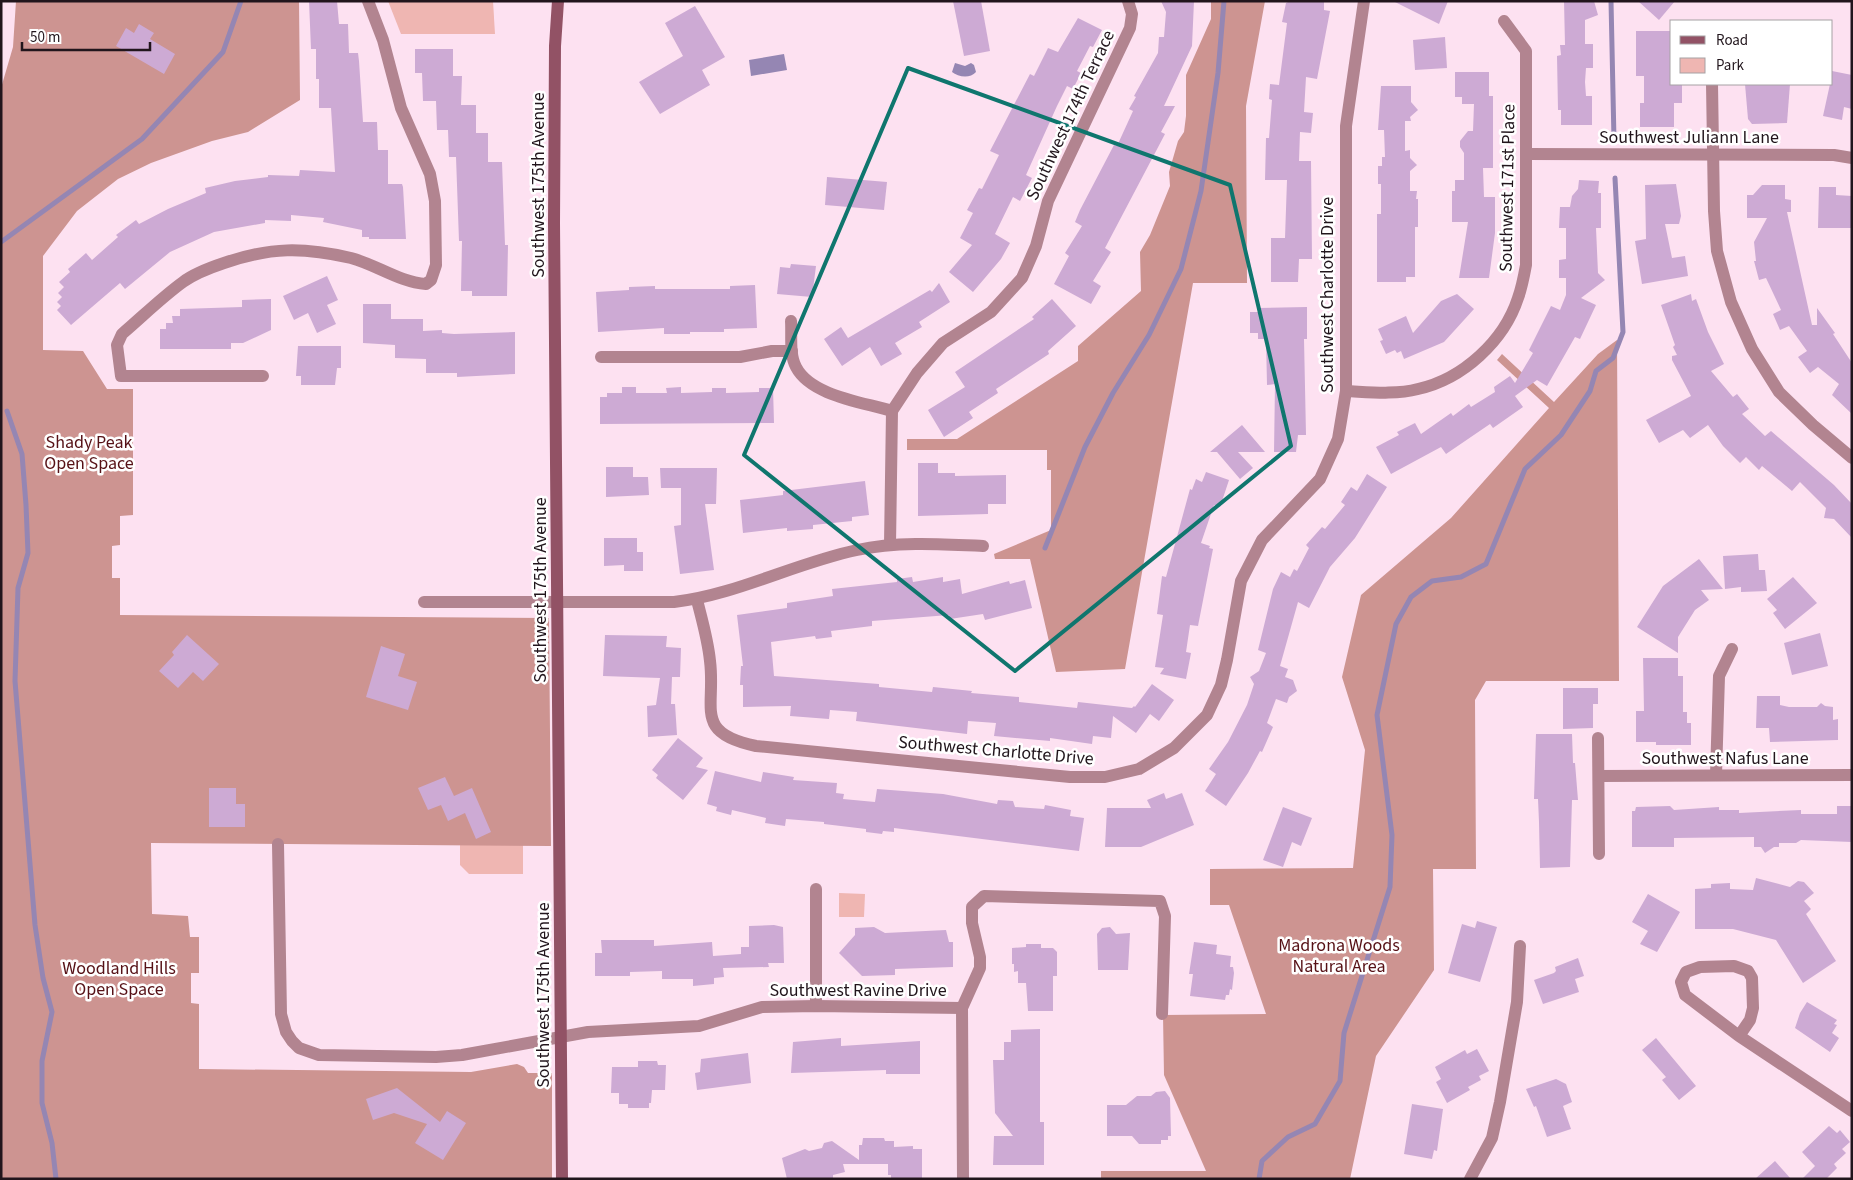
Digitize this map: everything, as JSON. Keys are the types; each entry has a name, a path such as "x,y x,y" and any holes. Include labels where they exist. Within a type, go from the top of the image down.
{"main road":[{"name":"Southwest 175th Avenue","path":"558,1 555,46 554,193 562,1179"}],"street":[{"path":"263,376 122,376 117,345 122,334 183,282 203,270 244,256 278,249 307,250 352,258 410,283 426,284 431,280 436,265 436,256 435,201 430,174 401,108 383,40 368,1"},
{"name":"Southwest 174th Terrace","path":"892,411 917,373 943,343 991,312 1022,278 1036,246 1048,201 1127,37 1132,14 1128,1"},
{"name":"Southwest Charlotte Drive","path":"697,600 710,662 711,715 722,734 734,741 756,746 1070,778 1104,777 1139,769 1174,748 1207,715 1221,685 1241,582 1262,540 1320,479 1338,439 1346,391 1346,126 1364,1"},
{"name":"Southwest 171st Place","path":"1346,391 1382,393 1418,389 1457,374 1485,351 1504,328 1518,298 1526,265 1526,51 1504,21"},
{"path":"1712,85 1717,251 1731,302 1752,348 1779,392 1813,425 1852,458"},
{"name":"Southwest Juliann Lane","path":"1526,154 1834,155 1852,158"},
{"path":"791,321 792,351 795,366 802,377 815,387 892,411 890,545"},
{"path":"601,357 740,357 772,351 792,351"},
{"path":"424,602 658,604 697,600 856,550 890,545 983,546"},
{"path":"1716,775 1719,676 1732,649"},
{"path":"1598,738 1600,854"},
{"name":"Southwest Nafus Lane","path":"1599,776 1852,775"},
{"name":"Southwest Ravine Drive","path":"278,844 281,1014 286,1032 299,1048 319,1055 436,1057 462,1055 588,1032 699,1026 762,1007 962,1008 963,1179"},
{"path":"816,889 816,1006"},
{"path":"962,1008 980,968 979,945 972,924 972,907 984,896 1160,901 1164,916 1162,1014"},
{"path":"1470,1179 1492,1138 1500,1102 1517,1002 1520,946"},
{"path":"1739,1036 1750,1020 1753,1008 1752,978 1748,971 1734,966 1700,967 1686,972 1681,982 1685,995 1739,1036 1852,1111"}],"highlighted area":[{"path":"908,68 1230,185 1291,446 1015,671 744,455"}],"green space":[{"path":"16,1 299,1 300,100 248,132 212,141 151,163 118,179 77,211 43,256 43,350 83,351 107,389 133,389 133,515 120,516 120,545 112,546 112,578 120,578 120,615 549,618 551,846 151,843 152,914 188,916 190,937 199,937 199,973 191,973 191,1003 199,1004 199,1069 471,1072 517,1064 524,1067 528,1073 552,1073 552,1179 1,1179 1,88 13,47"},
{"path":"388,1 493,1 495,34 401,34"},
{"path":"1211,1 1265,1 1246,106 1247,283 1193,283 1125,669 1056,672 1030,559 995,559 994,554 1051,530 1051,470 1047,470 1047,450 907,450 907,439 957,439 1078,361 1078,346 1141,291 1140,252 1150,235 1170,186 1169,172 1178,141 1184,132 1186,75 1211,19"},
{"name":"Madrona Woods Natural Area","path":"1617,340 1619,681 1486,681 1475,700 1476,869 1433,869 1434,970 1376,1056 1350,1179 1101,1179 1101,1171 1206,1171 1164,1075 1163,1015 1266,1014 1229,905 1210,905 1210,869 1353,868 1365,750 1342,677 1361,595 1451,518 1549,408 1497,360 1502,354 1554,402 1598,354"},
{"path":"460,845 523,845 523,874 469,874 460,865"},
{"path":"839,893 865,894 864,917 839,917"}],"shaded area":[{"path":"784,54 787,70 751,76 749,60"},
{"path":"955,63 965,66 971,63 974,65 976,72 971,76 957,75 952,72"}],"building":[{"path":"309,1 337,1 339,24 348,24 349,53 358,53 363,122 377,122 378,150 388,150 388,184 402,184 406,239 369,239 369,237 362,237 362,230 323,222 324,218 291,215 291,221 265,220 265,223 214,232 170,252 125,289 120,283 71,325 57,310 61,306 57,302 62,297 58,293 64,287 59,282 70,272 68,269 86,253 92,260 118,237 116,235 136,220 139,224 206,193 205,188 235,181 268,177 268,175 299,176 300,170 335,172 331,108 319,108 319,79 316,79 316,49 311,49"},
{"path":"953,1 981,1 990,51 964,56"},
{"path":"1161,1 1194,1 1192,46 1164,106 1175,106 1161,132 1165,134 1105,248 1111,252 1093,281 1101,286 1091,304 1054,284 1069,256 1065,253 1082,226 1075,222 1080,210 1114,145 1117,146 1133,111 1129,109 1136,97 1134,96 1158,53 1159,37 1164,37 1166,12"},
{"path":"1290,1 1324,1 1324,10 1330,11 1317,79 1306,77 1304,112 1313,113 1311,133 1300,132 1299,161 1311,161 1312,259 1299,259 1298,282 1271,282 1271,238 1285,238 1287,180 1265,180 1266,138 1269,138 1272,100 1269,99 1270,84 1279,85 1287,23 1282,22 1286,3"},
{"path":"1393,1 1448,1 1439,24"},
{"path":"1564,1 1594,1 1598,15 1585,20 1585,44 1593,44 1593,68 1586,68 1585,82 1586,96 1592,96 1592,125 1561,125 1561,110 1558,110 1557,56 1561,55 1560,45 1565,45"},
{"path":"1638,1 1675,1 1659,20"},
{"path":"695,6 725,57 702,70 710,85 660,114 639,82 683,56 665,23"},
{"path":"1078,18 1102,30 1093,47 1090,46 1077,71 1081,73 1073,89 1067,86 1057,106 1026,175 1032,178 1020,201 1013,197 995,234 1010,243 1001,259 973,292 949,272 972,245 960,238 973,213 967,210 979,188 982,189 999,155 990,151 1030,74 1034,76 1048,48 1058,52"},
{"path":"139,24 154,33 150,39 175,54 164,74 116,46 126,28 134,33"},
{"path":"1636,31 1670,31 1670,85 1682,85 1682,103 1674,103 1674,127 1640,127 1640,103 1644,103 1644,76 1636,76"},
{"path":"1445,37 1447,68 1415,70 1413,40"},
{"path":"415,49 453,49 453,76 462,76 461,105 476,105 476,133 488,133 488,162 502,162 505,245 508,245 507,296 472,296 472,291 461,291 462,241 459,241 456,157 449,157 448,130 437,130 436,101 423,101 422,73 415,73"},
{"path":"1833,71 1852,75 1852,109 1844,107 1842,120 1823,116 1830,85 1833,85"},
{"path":"1455,72 1489,72 1489,96 1493,96 1493,168 1483,168 1484,197 1495,197 1495,233 1489,278 1459,278 1468,222 1452,222 1452,191 1455,191 1455,180 1464,180 1464,153 1460,147 1460,141 1468,131 1473,131 1474,104 1462,104 1462,97 1455,97"},
{"path":"1745,85 1790,85 1787,123 1752,124 1748,119"},
{"path":"1381,86 1411,86 1411,102 1418,110 1410,117 1411,121 1405,121 1405,151 1410,150 1410,158 1417,165 1410,171 1410,191 1417,191 1416,199 1418,199 1418,227 1415,227 1415,277 1406,277 1406,282 1377,282 1377,214 1381,214 1381,184 1378,184 1378,166 1382,166 1382,157 1385,157 1384,130 1378,130"},
{"path":"827,177 887,182 884,210 825,205"},
{"path":"1579,180 1599,181 1598,193 1601,193 1601,228 1596,228 1598,273 1605,280 1581,298 1596,305 1580,339 1575,337 1547,386 1537,380 1515,396 1523,407 1493,428 1490,424 1446,454 1441,447 1391,474 1376,447 1399,435 1397,432 1415,423 1421,434 1451,413 1453,416 1469,404 1471,407 1495,392 1494,387 1510,376 1515,383 1533,353 1529,350 1551,306 1560,310 1566,295 1566,278 1559,278 1559,260 1566,259 1566,228 1559,228 1560,207 1570,207 1572,196 1578,189"},
{"path":"1676,184 1681,216 1679,224 1665,224 1672,258 1685,256 1688,276 1642,284 1635,241 1646,239 1645,185"},
{"path":"1762,185 1785,185 1785,199 1791,200 1791,212 1787,212 1812,325 1817,325 1817,308 1835,333 1833,334 1852,363 1852,414 1832,395 1839,384 1818,367 1810,373 1798,357 1807,351 1789,326 1780,330 1773,314 1781,310 1766,278 1759,280 1754,261 1756,261 1754,242 1767,218 1747,218 1747,195 1753,195"},
{"path":"1819,187 1836,187 1836,195 1852,196 1852,228 1818,228"},
{"path":"791,264 816,266 812,297 777,294 780,267 790,268"},
{"path":"327,276 338,300 327,305 336,324 317,333 308,313 294,320 283,296"},
{"path":"939,283 950,302 919,322 922,327 895,343 902,354 881,366 870,347 842,366 824,339 841,327 848,338 930,290 932,292"},
{"path":"755,285 757,328 724,329 724,332 690,332 690,334 664,334 664,328 598,332 596,292 629,290 629,287 655,286 655,289 730,289 730,286"},
{"path":"1457,294 1474,309 1444,342 1404,359 1401,351 1397,353 1395,350 1386,354 1380,341 1383,340 1378,329 1406,316 1413,333 1441,301"},
{"path":"1691,294 1692,301 1696,299 1708,332 1724,364 1711,371 1733,397 1737,394 1749,409 1742,414 1765,436 1771,431 1834,485 1852,504 1852,538 1834,519 1824,518 1826,508 1800,482 1792,491 1762,466 1759,470 1746,457 1740,463 1723,446 1708,425 1690,438 1683,430 1659,443 1646,420 1691,396 1672,360 1672,356 1677,355 1673,347 1675,345 1661,305"},
{"path":"271,299 271,330 243,343 231,343 231,349 160,349 160,329 166,329 166,323 173,323 172,316 180,316 180,309 242,307 242,300"},
{"path":"1052,299 1076,326 1048,351 1049,354 996,389 998,393 969,412 973,418 944,437 928,410 965,387 955,372 1034,319 1032,317"},
{"path":"363,304 391,304 391,319 423,319 423,331 442,330 442,333 454,334 515,332 515,374 457,377 457,373 426,373 426,359 395,358 395,345 363,343"},
{"path":"1307,307 1307,339 1304,339 1306,435 1298,435 1296,452 1274,452 1275,384 1267,385 1266,339 1258,339 1258,333 1250,333 1250,312 1258,312 1258,308"},
{"path":"298,346 341,346 341,368 337,368 335,385 301,385 301,376 296,376"},
{"path":"622,387 636,387 636,393 667,393 666,388 681,387 681,393 712,392 712,388 726,388 726,393 759,392 759,388 773,388 774,423 600,424 600,397 607,397 607,393 622,393"},
{"path":"1242,425 1265,452 1238,452 1253,468 1240,479 1217,452 1210,452"},
{"path":"918,463 938,463 938,473 955,473 955,476 1006,475 1006,504 988,504 988,514 918,516"},
{"path":"606,467 633,467 633,477 648,477 649,495 606,497"},
{"path":"660,468 717,468 716,504 705,504 714,570 680,574 674,526 681,525 681,488 661,488"},
{"path":"1206,472 1229,480 1220,507 1214,505 1201,543 1213,549 1198,626 1190,625 1186,652 1191,653 1186,679 1160,674 1164,668 1155,667 1163,615 1157,614 1162,576 1166,577 1190,489 1192,490 1196,479 1202,482"},
{"path":"1367,474 1387,487 1355,538 1330,567 1309,608 1298,602 1280,666 1288,669 1285,677 1293,680 1297,691 1289,697 1287,703 1276,699 1267,723 1273,727 1262,752 1260,751 1226,806 1205,791 1216,774 1209,769 1228,742 1247,705 1254,684 1250,677 1259,671 1266,653 1258,650 1273,589 1281,572 1290,577 1294,569 1297,571 1309,548 1306,545 1322,527 1325,529 1345,505 1341,502 1351,487 1357,491"},
{"path":"865,481 869,515 852,517 852,521 813,525 813,529 787,531 787,528 743,533 740,500 783,495 783,491"},
{"path":"604,538 637,538 637,552 643,552 643,571 624,571 624,565 604,566"},
{"path":"1758,554 1759,570 1765,570 1767,591 1741,592 1741,587 1725,589 1723,556"},
{"path":"1699,559 1723,589 1701,590 1709,600 1695,610 1678,637 1678,653 1637,627 1663,586"},
{"path":"912,577 913,582 943,577 943,582 960,579 962,594 1009,581 1010,584 1025,580 1032,608 985,620 983,614 950,619 949,615 872,621 872,626 831,631 832,637 816,639 815,636 771,642 774,676 879,684 879,687 932,692 933,687 972,691 971,693 1019,697 1019,702 1077,708 1078,702 1132,708 1135,707 1152,684 1174,700 1159,721 1150,714 1136,733 1113,716 1111,738 1093,736 1092,744 1050,738 1050,741 994,736 996,723 968,721 967,734 856,721 857,712 830,710 829,719 790,716 791,706 743,707 743,685 740,685 741,666 743,666 737,615 787,608 787,603 833,596 832,589 897,582 897,579"},
{"path":"1793,577 1817,603 1785,629 1773,613 1777,610 1767,599"},
{"path":"1820,633 1828,666 1792,675 1784,643"},
{"path":"187,635 219,664 203,681 193,672 178,688 159,671 174,655 172,652"},
{"path":"605,635 667,636 666,647 681,648 680,677 672,677 671,704 675,704 677,735 648,737 647,706 656,705 660,678 603,676"},
{"path":"381,646 405,654 398,676 417,682 408,710 366,697"},
{"path":"1643,658 1678,658 1678,676 1683,676 1683,712 1687,712 1687,723 1691,723 1691,745 1656,745 1656,742 1636,742 1636,711 1644,711"},
{"path":"1563,688 1598,688 1598,704 1593,704 1593,728 1563,729"},
{"path":"1757,696 1780,696 1780,705 1789,707 1817,707 1821,703 1825,706 1833,707 1833,720 1838,719 1838,740 1770,742 1769,728 1756,728"},
{"path":"1536,734 1572,734 1573,763 1575,763 1578,800 1572,800 1570,867 1540,868 1538,799 1534,799"},
{"path":"678,738 703,758 696,767 708,770 683,800 656,778 658,775 652,770"},
{"path":"715,771 761,782 763,772 794,777 793,780 837,783 836,793 844,794 843,799 875,802 877,789 943,794 997,804 998,800 1013,801 1015,807 1044,809 1045,805 1071,810 1070,816 1084,818 1079,851 894,828 894,832 883,831 882,834 866,832 866,829 824,824 824,822 786,819 785,826 765,823 766,818 732,810 731,815 716,811 717,807 707,804"},
{"path":"445,777 454,796 472,788 491,832 476,839 465,813 448,821 441,805 428,810 418,788"},
{"path":"209,788 236,788 236,804 245,804 245,827 209,827"},
{"path":"1164,793 1166,799 1182,793 1194,825 1141,847 1105,847 1107,808 1151,808 1147,800"},
{"path":"1670,806 1674,810 1719,807 1719,810 1739,810 1739,813 1801,810 1801,814 1837,814 1837,806 1852,806 1852,842 1801,840 1796,843 1779,843 1779,847 1774,847 1765,853 1761,847 1754,847 1754,837 1674,838 1674,847 1632,847 1632,811 1635,811 1636,807"},
{"path":"1283,807 1312,818 1301,846 1292,842 1283,867 1263,860"},
{"path":"1756,878 1790,887 1798,881 1804,882 1814,893 1804,901 1811,909 1806,914 1836,961 1803,983 1776,940 1733,929 1695,929 1695,889 1711,888 1711,884 1730,883 1730,889 1753,890"},
{"path":"1648,894 1680,912 1657,952 1640,944 1648,931 1632,922"},
{"path":"1477,921 1497,927 1480,982 1448,973 1462,924 1475,928"},
{"path":"774,925 783,927 784,963 768,963 769,967 723,968 724,977 714,978 714,984 693,986 693,979 662,979 662,971 630,972 630,976 595,976 595,953 602,953 601,940 654,940 654,946 712,942 713,956 741,954 741,947 749,947 749,926"},
{"path":"874,927 885,933 946,930 949,942 953,942 953,967 895,969 895,975 862,976 839,953 855,935 855,928"},
{"path":"1110,927 1116,934 1130,933 1128,970 1098,970 1097,934 1102,928"},
{"path":"1194,942 1217,945 1216,954 1231,956 1230,967 1233,967 1234,973 1232,990 1230,989 1229,995 1226,995 1225,1000 1190,996 1193,974 1189,974"},
{"path":"1026,944 1041,944 1041,948 1053,948 1057,952 1057,976 1053,976 1053,1011 1028,1011 1026,983 1018,983 1018,971 1014,972 1014,964 1012,964 1012,948 1026,947"},
{"path":"1578,958 1584,976 1575,979 1579,992 1543,1004 1534,980 1554,973 1556,971 1555,967"},
{"path":"1807,1002 1837,1020 1834,1024 1837,1025 1832,1033 1839,1038 1830,1052 1795,1028 1800,1013"},
{"path":"1040,1029 1040,1122 1044,1122 1044,1165 993,1165 994,1136 1013,1136 995,1113 993,1060 1004,1060 1004,1042 1011,1042 1011,1030"},
{"path":"841,1038 841,1046 920,1041 920,1074 886,1074 886,1070 791,1073 793,1042"},
{"path":"1656,1038 1696,1086 1679,1100 1662,1080 1666,1077 1642,1050"},
{"path":"1477,1049 1489,1071 1479,1076 1481,1080 1468,1087 1470,1090 1447,1103 1436,1082 1441,1079 1435,1067 1465,1050 1467,1054"},
{"path":"748,1053 751,1083 697,1090 695,1073 700,1072 701,1059"},
{"path":"638,1061 657,1061 658,1065 666,1065 665,1090 652,1090 649,1108 628,1108 628,1104 619,1104 619,1093 611,1093 612,1067 638,1067"},
{"path":"1556,1079 1566,1084 1572,1102 1563,1106 1571,1129 1547,1137 1536,1106 1534,1107 1526,1089"},
{"path":"397,1088 440,1122 447,1111 466,1123 443,1160 415,1143 427,1124 394,1113 373,1120 366,1099"},
{"path":"1165,1091 1170,1098 1171,1136 1168,1136 1168,1140 1161,1140 1161,1144 1139,1144 1132,1136 1107,1136 1107,1105 1126,1105 1137,1096 1151,1096 1156,1092"},
{"path":"1412,1104 1443,1109 1437,1151 1434,1150 1432,1159 1404,1154"},
{"path":"1829,1126 1837,1133 1840,1130 1850,1142 1842,1149 1846,1153 1834,1164 1837,1168 1826,1179 1802,1179 1815,1166 1802,1152"},
{"path":"863,1138 884,1138 885,1141 894,1141 894,1147 913,1146 913,1149 922,1149 922,1179 891,1179 891,1175 888,1175 888,1164 843,1164 845,1172 833,1175 833,1179 787,1179 782,1158 805,1149 809,1151 822,1148 824,1143 832,1141 859,1160 859,1145 862,1145"},
{"path":"1775,1161 1791,1179 1755,1179"}],"waterway":[{"path":"1,242 142,139 223,52 241,1"},
{"path":"1045,548 1085,447 1113,393 1149,335 1181,269 1201,191 1218,73 1224,1"},
{"path":"1611,1 1614,140"},
{"path":"1259,1179 1262,1161 1288,1137 1315,1124 1340,1081 1344,1033 1390,887 1392,835 1377,715 1396,624 1411,597 1432,581 1461,577 1486,564 1525,469 1561,435 1590,391 1596,371 1613,358 1623,332 1615,178"},
{"path":"7,411 22,454 26,505 28,553 18,588 15,681 35,925 43,978 52,1012 42,1061 42,1103 52,1143 56,1179"}],"park label":[{"name":"Shady Peak Open Space","path":"89,452"},
{"name":"Woodland Hills Open Space","path":"119,978"}]}
